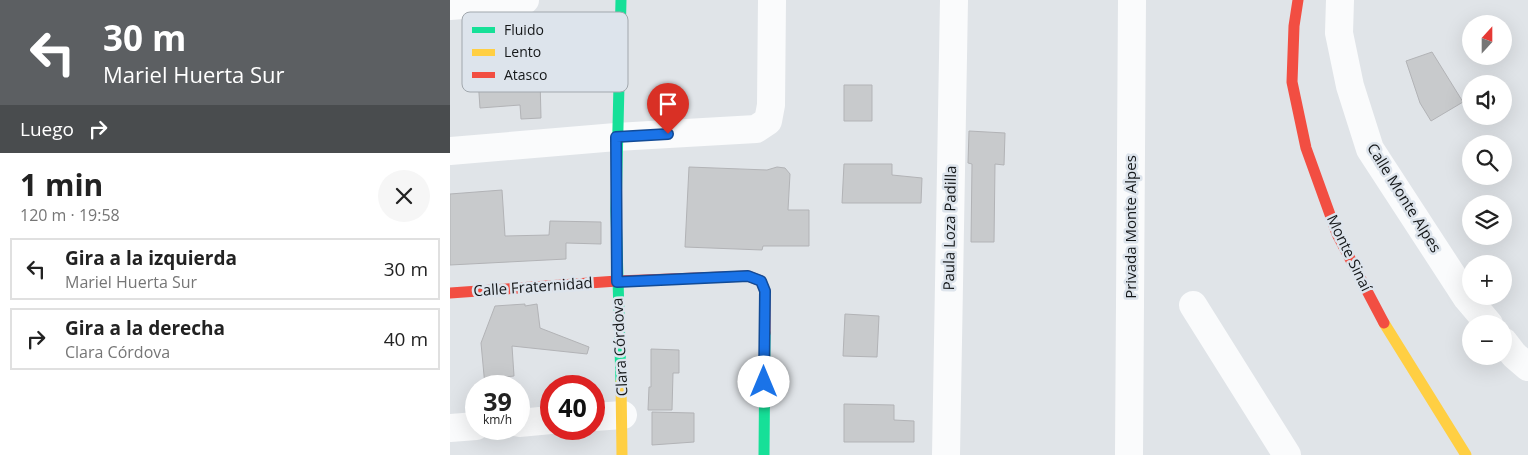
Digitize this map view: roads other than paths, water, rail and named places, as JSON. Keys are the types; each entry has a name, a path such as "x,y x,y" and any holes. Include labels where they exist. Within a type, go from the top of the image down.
{"street":[{"path":"450,6 525,0"},
{"path":"450,151 616,137 756,128 768,121 770,105 772,0"},
{"name":"Paula Loza Padilla","path":"946,455 954,0"},
{"name":"Privada Monte Alpes","path":"1129,455 1132,0"},
{"name":"Monte Sinaí","path":"1298,0 1294,26 1292,82 1306,148 1337,234 1378,311 1466,455"},
{"name":"Calle Monte Alpes","path":"1340,0 1338,33 1350,86 1370,149 1481,315"},
{"name":"Clara Córdova","path":"618,92 617,282 623,415 622,455"},
{"name":"Calle Fraternidad","path":"450,293 748,276 761,281 765,291 764,455"},
{"path":"1193,304 1287,455"},
{"path":"1512,352 1528,367"},
{"path":"605,416 623,415"},
{"path":"450,428 465,427"}]}
